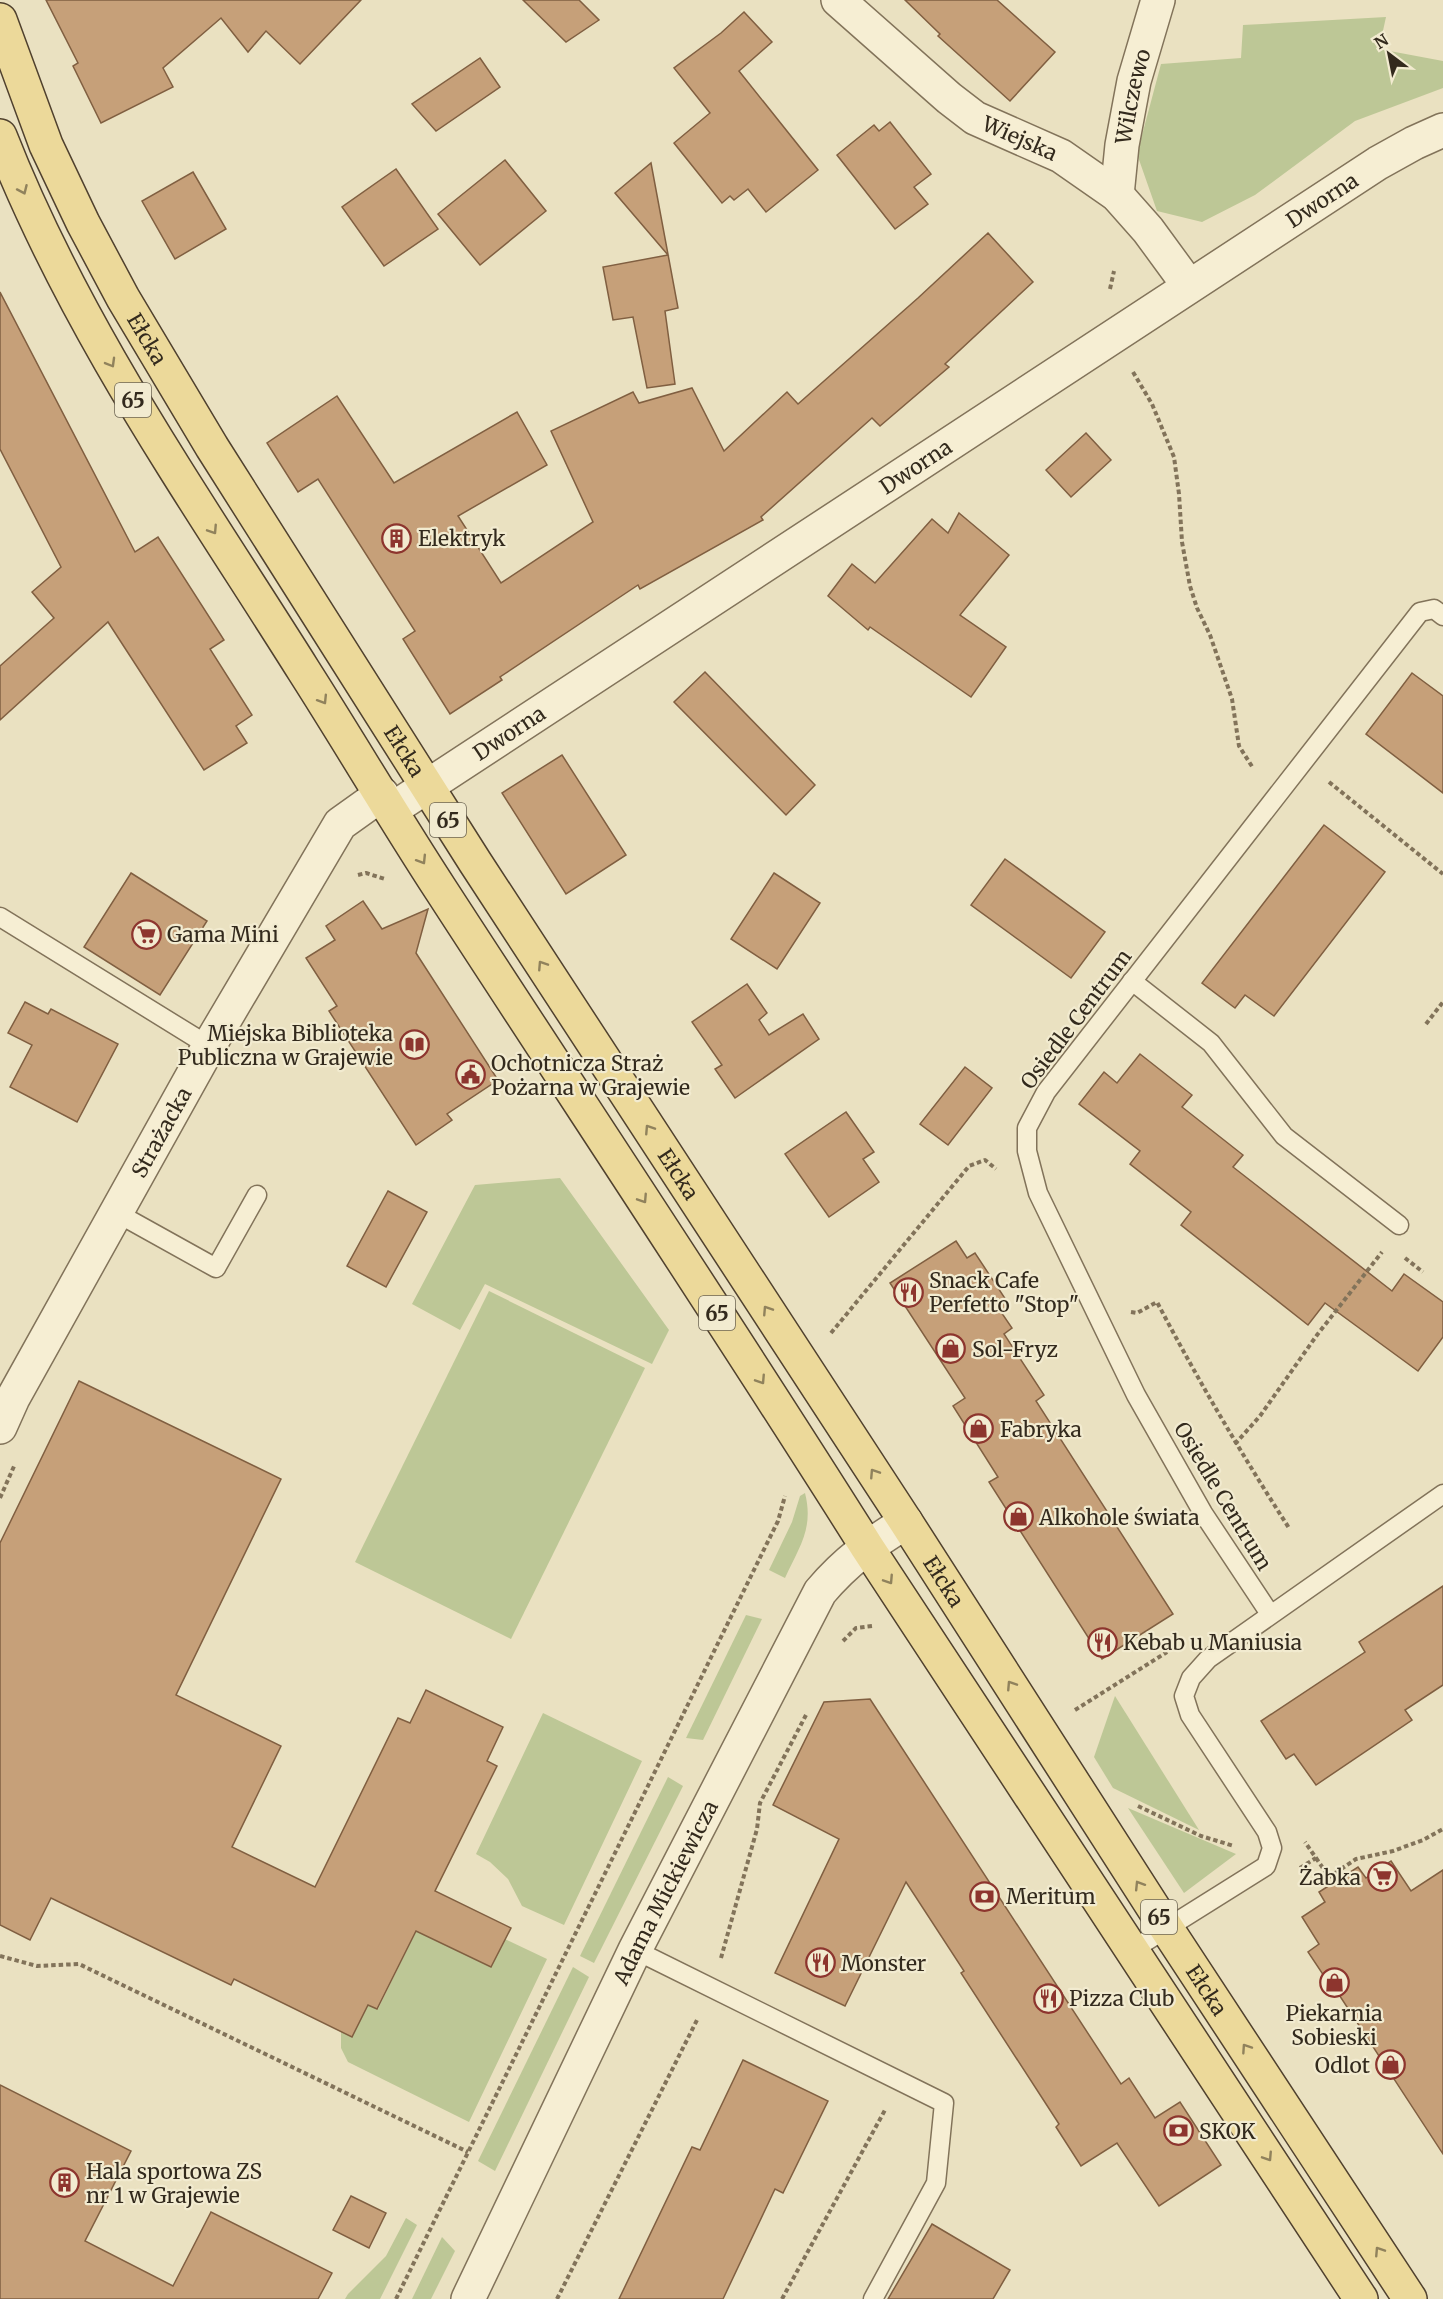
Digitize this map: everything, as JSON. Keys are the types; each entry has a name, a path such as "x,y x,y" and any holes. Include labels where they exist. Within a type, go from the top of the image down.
{"main road":[{"name":"Ełcka","path":"0,20 46,145 83,224 123,298 212,447 426,786 906,1522 1167,1929 1410,2299"},
{"name":"Ełcka","path":"0,136 45,238 87,322 173,469 387,802 437,885 794,1430 867,1547 1361,2299"}],"street":[{"name":"Wiejska","path":"838,0 949,98 975,118 1060,156 1117,195 1149,230 1189,286"},
{"name":"Wilczewo","path":"1117,195 1122,145 1134,81 1158,0"},
{"name":"Dworna","path":"387,802 426,786 1378,163 1413,143 1443,130"},
{"name":"Strażacka","path":"4,1407 117,1213 209,1046 340,824 387,802"},
{"name":"Adama Mickiewicza","path":"468,2299 635,1950 820,1592 838,1570 867,1547 906,1522"}],"lane":[{"name":"Osiedle Centrum","path":"1270,1614 1203,1513 1137,1395 1038,1193 1027,1151 1027,1128 1046,1092 1420,612 1434,609 1443,616"},
{"path":"0,917 209,1046"},
{"path":"1132,981 1211,1043 1284,1136 1398,1225"},
{"path":"117,1213 216,1268 257,1195"},
{"path":"1132,1950 1266,1866 1272,1848 1267,1832 1190,1715 1184,1696 1191,1678 1208,1659 1443,1494"},
{"path":"635,1950 944,2103 936,2183 873,2299"}],"path":[{"path":"1104,296 1110,291 1114,270"},
{"path":"1132,369 1152,404 1174,457 1182,543 1190,586 1232,699 1239,746 1253,768"},
{"path":"1321,776 1443,874"},
{"path":"354,875 366,873 387,879"},
{"path":"1426,1024 1443,1002"},
{"path":"827,1338 969,1166 985,1160 998,1172"},
{"path":"1235,1444 1260,1416 1317,1335 1388,1245"},
{"path":"396,2299 778,1521 785,1494"},
{"path":"839,1649 844,1639 856,1628 872,1626 879,1629"},
{"path":"1069,1714 1169,1651"},
{"path":"557,2299 712,1989 758,1829 760,1803 808,1711"},
{"path":"1132,1803 1202,1836 1304,1865"},
{"path":"1303,1838 1329,1877 1356,1859 1392,1851 1423,1840 1443,1829"},
{"path":"1295,1871 1316,1858"},
{"path":"0,1956 37,1966 79,1964 468,2152"},
{"path":"782,2299 900,2082"}],"green space":[{"path":"1386,17 1379,49 1443,61 1443,88 1355,121 1255,195 1202,222 1157,211 1137,154 1161,64 1241,58 1243,25"},
{"path":"560,1178 669,1330 652,1364 485,1284 460,1330 412,1304 475,1185"},
{"path":"489,1291 645,1368 511,1639 355,1562"},
{"path":"805,1493 808,1517 804,1537 785,1578 769,1570 792,1522 800,1496"},
{"path":"746,1615 762,1619 703,1740 686,1738"},
{"path":"1115,1696 1199,1830 1113,1788 1094,1757"},
{"path":"543,1713 642,1761 564,1925 522,1906 508,1879 490,1862 476,1854"},
{"path":"668,1777 683,1786 594,1963 580,1956"},
{"path":"1128,1808 1236,1854 1184,1893"},
{"path":"428,1907 448,1946 491,1967 505,1939 547,1959 469,2122 348,2062 341,2048 341,2031 368,2005 378,2009"},
{"path":"573,1967 589,1977 495,2171 478,2161"},
{"path":"406,2218 417,2225 380,2299 345,2299 386,2256"},
{"path":"442,2237 455,2251 431,2299 412,2299"}],"building":[{"path":"46,0 361,0 300,64 266,31 248,52 221,18 163,68 173,87 101,123 73,66 78,63"},
{"path":"523,0 579,0 599,20 566,42"},
{"path":"905,0 997,0 1055,52 1010,101 938,36 940,34"},
{"path":"744,12 772,42 739,71 818,170 766,212 748,189 734,200 730,196 722,203 674,143 710,113 674,68 721,33"},
{"path":"480,58 500,87 436,131 412,104"},
{"path":"890,122 931,174 914,187 928,204 895,229 837,155 874,125 879,131"},
{"path":"505,160 546,211 480,265 438,214"},
{"path":"651,163 678,308 665,311 675,384 647,388 633,317 613,320 603,267 668,255 615,193"},
{"path":"396,169 438,229 384,266 342,207"},
{"path":"193,172 226,229 175,259 142,201"},
{"path":"988,233 1033,282 945,364 949,367 880,426 872,418 761,517 763,520 640,589 638,585 500,677 502,680 450,714 403,639 415,631 318,479 298,492 267,443 337,396 394,483 517,412 547,465 458,516 501,583 593,522 551,431 633,392 639,403 692,388 724,451 787,392 798,404"},
{"path":"0,292 135,552 158,537 224,640 210,649 252,715 236,726 247,743 204,770 108,622 0,720 0,666 54,618 32,592 61,567 0,449"},
{"path":"1086,433 1111,460 1071,497 1046,470"},
{"path":"959,513 1009,555 960,615 1006,647 971,697 870,627 868,630 828,596 852,564 875,583 932,519 948,533"},
{"path":"705,672 815,785 786,815 674,702"},
{"path":"1412,673 1443,696 1443,793 1366,734"},
{"path":"562,755 626,855 566,894 502,793"},
{"path":"1324,825 1385,872 1274,1016 1245,995 1235,1008 1202,983"},
{"path":"1005,859 1105,932 1071,978 971,905"},
{"name":"Gama Mini","path":"131,873 207,921 160,995 84,947"},
{"path":"774,873 820,903 777,969 731,939"},
{"name":"Miejska Biblioteka Publiczna w Grajewie","path":"363,901 382,929 428,909 416,953 498,1080 447,1114 452,1120 416,1145 329,1011 337,1006 306,958 335,940 326,926"},
{"path":"747,984 767,1013 759,1020 769,1035 803,1014 819,1039 735,1098 715,1069 722,1065 692,1022"},
{"path":"25,1002 48,1014 51,1009 118,1044 77,1122 10,1087 32,1045 8,1033"},
{"path":"1140,1054 1192,1095 1182,1107 1243,1155 1233,1167 1392,1291 1404,1274 1443,1302 1443,1337 1418,1371 1325,1303 1308,1325 1181,1225 1191,1212 1130,1164 1140,1151 1079,1104 1104,1072 1117,1083"},
{"path":"965,1067 992,1088 948,1145 920,1124"},
{"path":"846,1112 874,1152 863,1159 879,1182 829,1217 785,1154"},
{"path":"388,1191 427,1212 386,1287 347,1266"},
{"path":"956,1241 967,1258 975,1253 1010,1306 1001,1312 1012,1328 1004,1334 1044,1395 1036,1401 1173,1614 1102,1659 989,1482 998,1477 953,1406 965,1398 890,1283"},
{"path":"79,1381 281,1479 176,1695 281,1746 232,1847 315,1887 398,1718 410,1723 426,1690 503,1727 487,1761 497,1766 435,1891 511,1928 491,1967 416,1931 377,2009 368,2005 352,2037 234,1979 231,1985 51,1898 30,1940 0,1925 0,1543"},
{"path":"1443,1586 1443,1685 1405,1710 1412,1720 1316,1785 1294,1754 1286,1759 1261,1721 1365,1652 1359,1642"},
{"path":"870,1699 1121,2084 1129,2078 1155,2118 1180,2102 1221,2165 1159,2206 1117,2143 1081,2166 1056,2127 1059,2124 961,1973 964,1971 906,1882 845,2006 775,1973 839,1839 773,1805 824,1702"},
{"path":"1391,1861 1411,1891 1443,1870 1443,2154 1334,1987 1332,1988 1308,1952 1319,1944 1302,1917 1325,1902 1319,1892 1358,1867 1366,1878"},
{"path":"743,2060 828,2101 783,2193 775,2189 723,2299 619,2299 692,2147 700,2150"},
{"path":"0,2085 131,2151 85,2241 173,2286 211,2212 332,2273 318,2299 0,2299"},
{"path":"351,2196 386,2213 369,2248 333,2230"},
{"path":"932,2224 1010,2270 993,2299 888,2299"}],"place":[{"name":"Elektryk","path":"397,538"},
{"name":"Gama Mini","path":"146,934"},
{"name":"Miejska Biblioteka Publiczna w Grajewie","path":"414,1045"},
{"name":"Ochotnicza Straż Pożarna w Grajewie","path":"470,1075"},
{"name":"Snack Cafe Perfetto \"Stop\"","path":"908,1292"},
{"name":"Sol-Fryz","path":"951,1349"},
{"name":"Fabryka","path":"979,1429"},
{"name":"Alkohole świata","path":"1018,1517"},
{"name":"Kebab u Maniusia","path":"1102,1642"},
{"name":"Żabka","path":"1382,1877"},
{"name":"Meritum","path":"985,1896"},
{"name":"Monster","path":"820,1963"},
{"name":"Piekarnia Sobieski","path":"1334,1982"},
{"name":"Pizza Club","path":"1048,1998"},
{"name":"Odlot","path":"1391,2065"},
{"name":"SKOK","path":"1178,2131"},
{"name":"Hala sportowa ZS nr 1 w Grajewie","path":"65,2183"}]}
